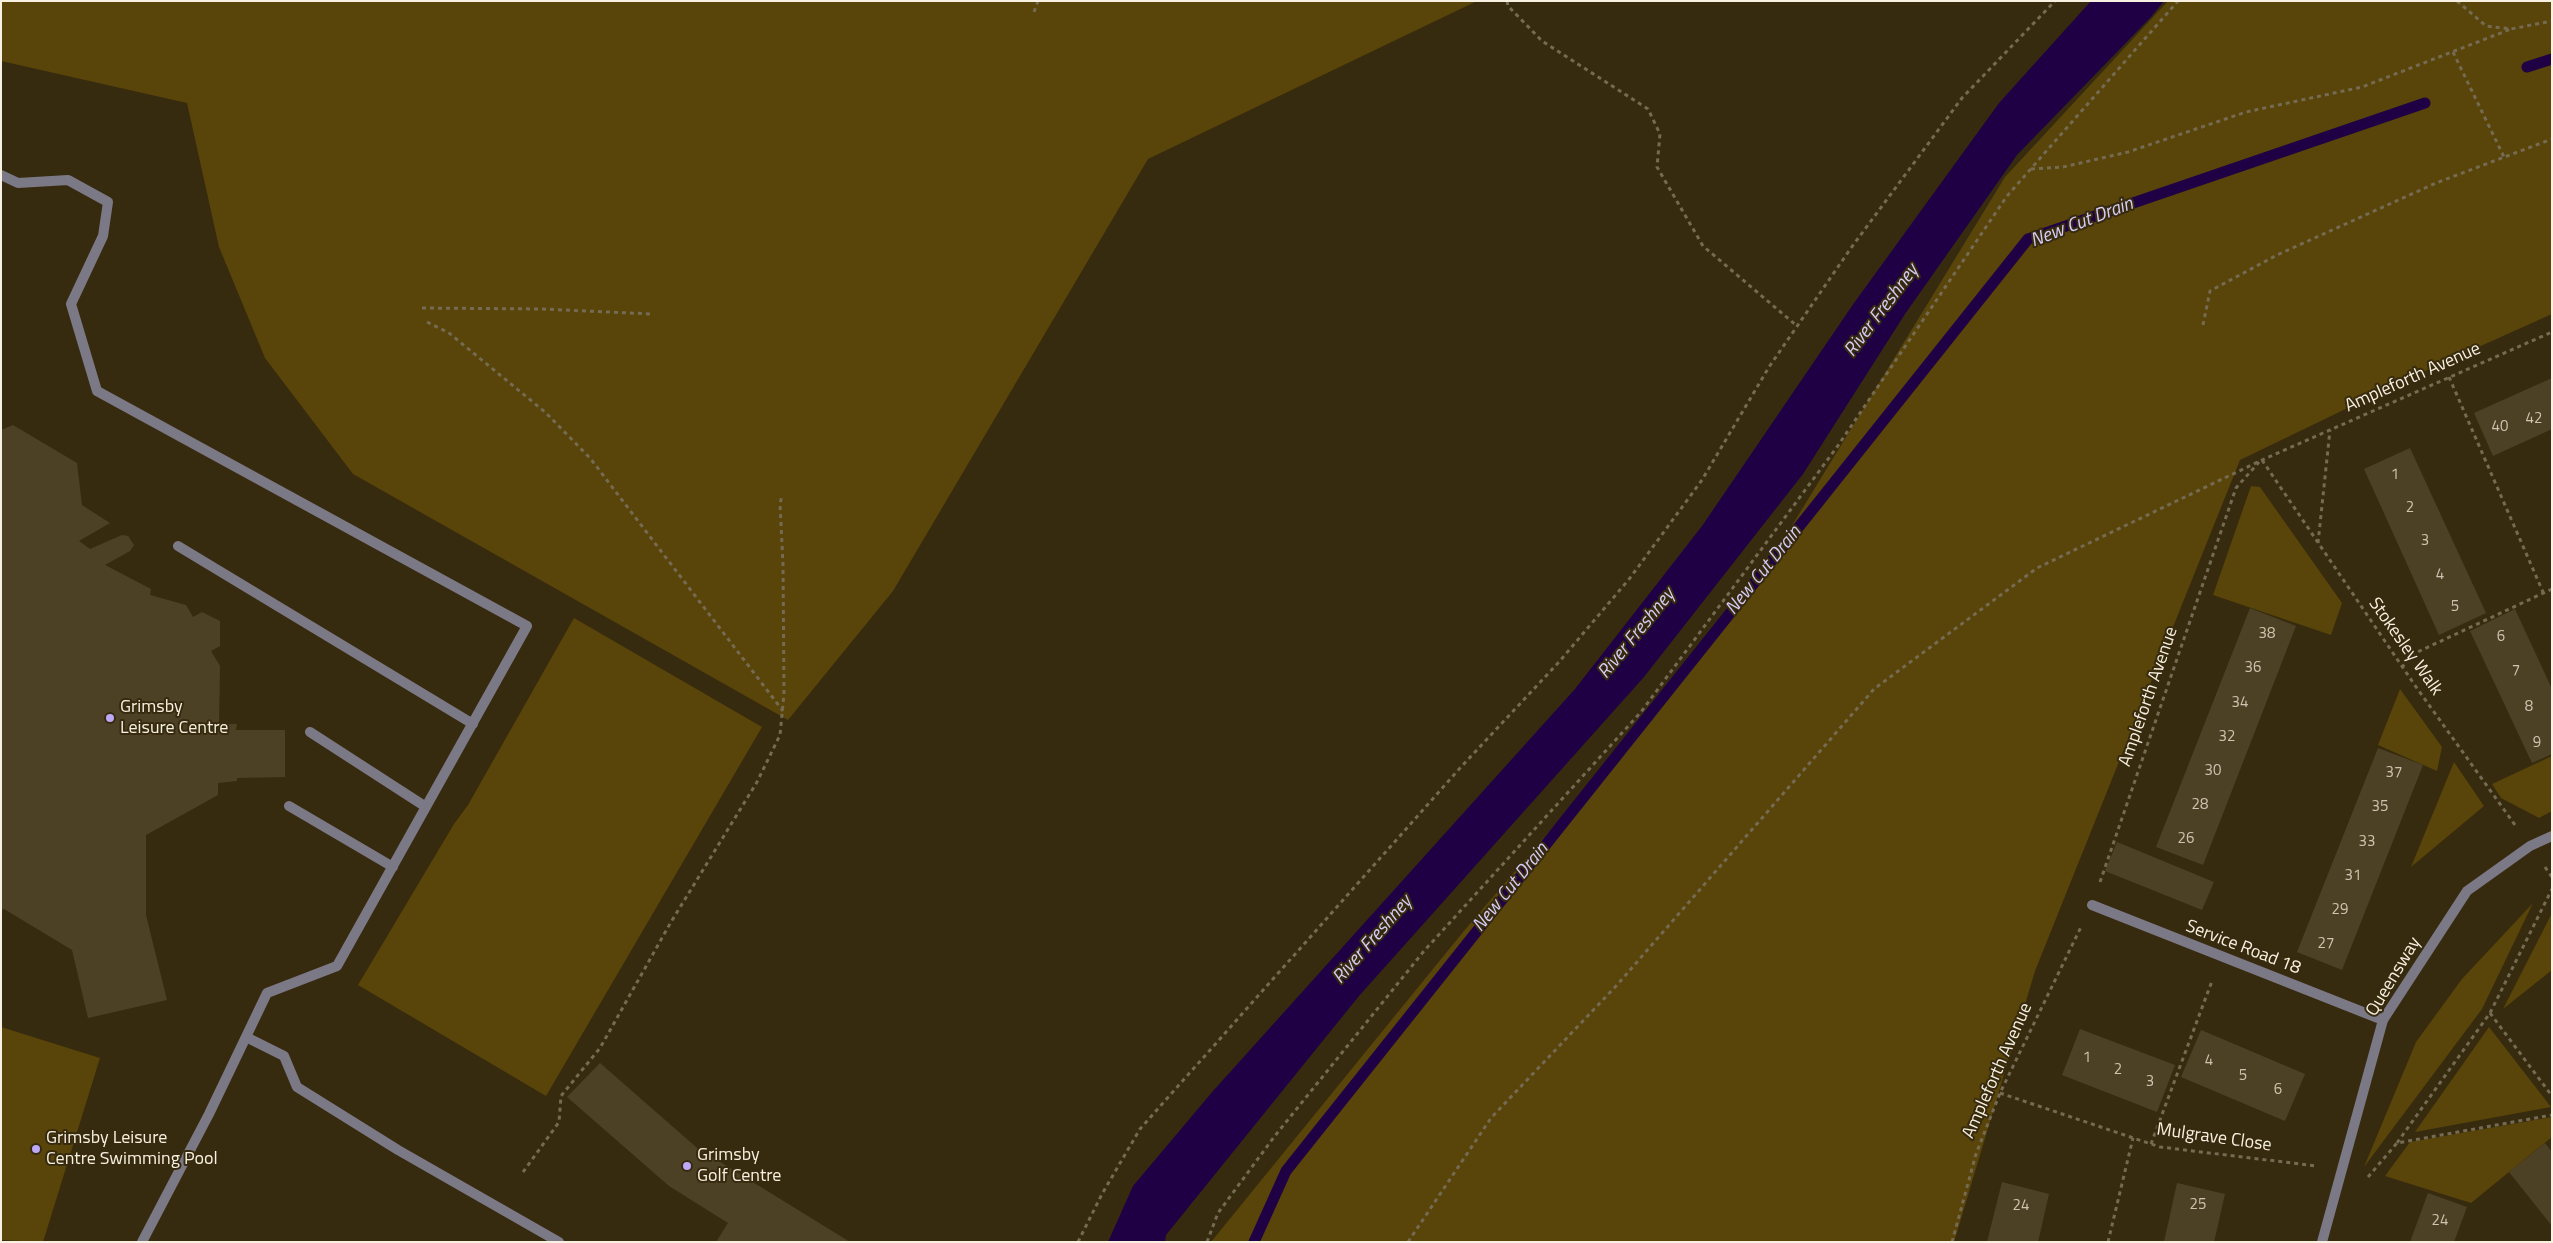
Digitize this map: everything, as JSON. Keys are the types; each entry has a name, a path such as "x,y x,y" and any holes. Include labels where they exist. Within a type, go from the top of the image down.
{"street":[{"path":"1,175 18,183 68,180 108,202 103,236 71,304 97,391 527,626 337,966 267,993 209,1114 142,1242"},
{"path":"178,546 472,724"},
{"path":"310,732 426,807"},
{"path":"290,806 393,867"},
{"name":"Queensway","path":"2322,1242 2340,1168 2384,1020 2467,890 2530,846 2552,836"},
{"name":"Service Road 18","path":"2092,905 2384,1020"},
{"path":"246,1037 284,1056 297,1088 398,1150 559,1242"}],"path":[{"path":"1034,12 1038,1"},
{"path":"1507,1 1508,6 1542,41 1648,109 1660,134 1657,167 1703,246 1797,326"},
{"path":"1078,1242 1102,1194 1140,1129 1455,775 1559,662 1630,578 1702,480 1769,368 1850,248 1962,98 2055,1"},
{"path":"1207,1242 1218,1213 1274,1137 1424,951 1641,712 1837,447 2007,196 2178,1"},
{"path":"2457,1 2486,26 2511,30"},
{"path":"2030,170 2063,168 2128,152 2246,112 2362,87 2511,30 2552,21"},
{"path":"2453,52 2504,157"},
{"path":"2203,325 2210,291 2295,247 2436,183 2552,139"},
{"path":"422,308 533,309 652,314"},
{"path":"427,322 449,333 545,412 590,458 783,711"},
{"name":"Ampleforth Avenue","path":"1952,1242 1976,1154 2000,1093 2092,905 2236,488 2262,460 2552,332"},
{"path":"2449,377 2543,592"},
{"path":"2318,544 2330,430"},
{"path":"1408,1242 1491,1118 1617,985 1739,847 1874,689 2036,568 2262,460"},
{"name":"Stokesley Walk","path":"2262,460 2402,668 2530,846"},
{"path":"523,1172 559,1122 561,1096 600,1048 671,922 757,782 780,735 783,711 783,564 780,504 782,495"},
{"path":"2402,668 2409,656 2552,589"},
{"path":"2336,1186 2357,1190 2397,1144 2490,1014 2552,889"},
{"path":"2150,1144 2221,956"},
{"path":"2490,1014 2552,1096"},
{"name":"Mulgrave Close","path":"2000,1093 2160,1147 2340,1168"},
{"path":"2397,1144 2552,1115"},
{"path":"2108,1242 2133,1138"}],"shaded area":[{"path":"1,1 1477,1 1148,159 893,591 788,720 353,474 265,358 219,247 187,103 1,61"},
{"path":"2168,1 2552,1 2552,314 2414,376 2240,460 2035,971 1954,1242 1211,1242 1463,932 1744,604 2005,177"},
{"path":"2251,486 2260,487 2342,603 2331,635 2213,595"},
{"path":"574,618 762,727 546,1096 358,985 454,824 468,805"},
{"path":"2400,689 2442,747 2437,771 2378,745"},
{"path":"2552,756 2552,811 2539,818 2501,798 2492,784"},
{"path":"2454,762 2484,806 2411,867"},
{"path":"2533,903 2482,1009 2364,1167 2416,1042 2462,979"},
{"path":"2552,913 2552,970 2503,1009"},
{"name":"Grimsby Leisure Centre Swimming Pool","path":"1,1027 100,1058 43,1242 1,1240"},
{"path":"2489,1027 2551,1107 2415,1132"},
{"path":"2552,1117 2552,1137 2471,1203 2385,1176 2410,1142"}],"water":[{"name":"River Freshney","path":"2091,1 2164,1 2151,17 2017,155 1905,314 1803,474 1644,677 1359,996 1166,1235 1165,1242 1108,1242 1133,1186 1213,1091 1575,689 1702,526 1854,303 1999,103"}],"building":[{"path":"2552,378 2552,429 2493,456 2474,413"},
{"name":"Grimsby Leisure Centre","path":"13,425 77,463 82,505 110,523 79,541 90,549 122,535 128,536 134,545 130,551 105,565 151,589 150,595 186,605 193,617 202,612 220,621 220,646 211,651 220,666 219,724 237,724 236,730 285,730 285,777 237,778 237,781 218,783 218,795 146,835 146,915 167,1000 88,1018 72,950 4,909 1,910 1,430"},
{"path":"2410,448 2486,613 2439,635 2364,469"},
{"path":"2250,608 2296,626 2203,865 2156,847"},
{"path":"2515,609 2552,689 2552,754 2532,763 2470,631"},
{"path":"2378,748 2423,765 2342,970 2297,952"},
{"path":"2117,842 2214,882 2202,910 2105,871"},
{"path":"2080,1029 2175,1065 2157,1112 2062,1075"},
{"path":"2201,1030 2305,1074 2285,1121 2181,1077"},
{"name":"Grimsby Golf Centre","path":"600,1063 696,1147 850,1242 716,1242 728,1223 669,1186 567,1097"},
{"path":"2545,1143 2552,1152 2552,1226 2509,1172"},
{"path":"2002,1182 2049,1194 2038,1242 1987,1242"},
{"path":"2177,1183 2225,1194 2214,1242 2164,1242"},
{"path":"2428,1193 2467,1207 2454,1242 2410,1242"}],"waterway":[{"name":"New Cut Drain","path":"2527,67 2552,59"},
{"name":"New Cut Drain","path":"1254,1242 1286,1171 2028,239 2425,103"}],"place":[{"name":"Grimsby Leisure Centre","path":"110,718"},
{"name":"Grimsby Leisure Centre Swimming Pool","path":"36,1149"},
{"name":"Grimsby Golf Centre","path":"687,1166"}]}
